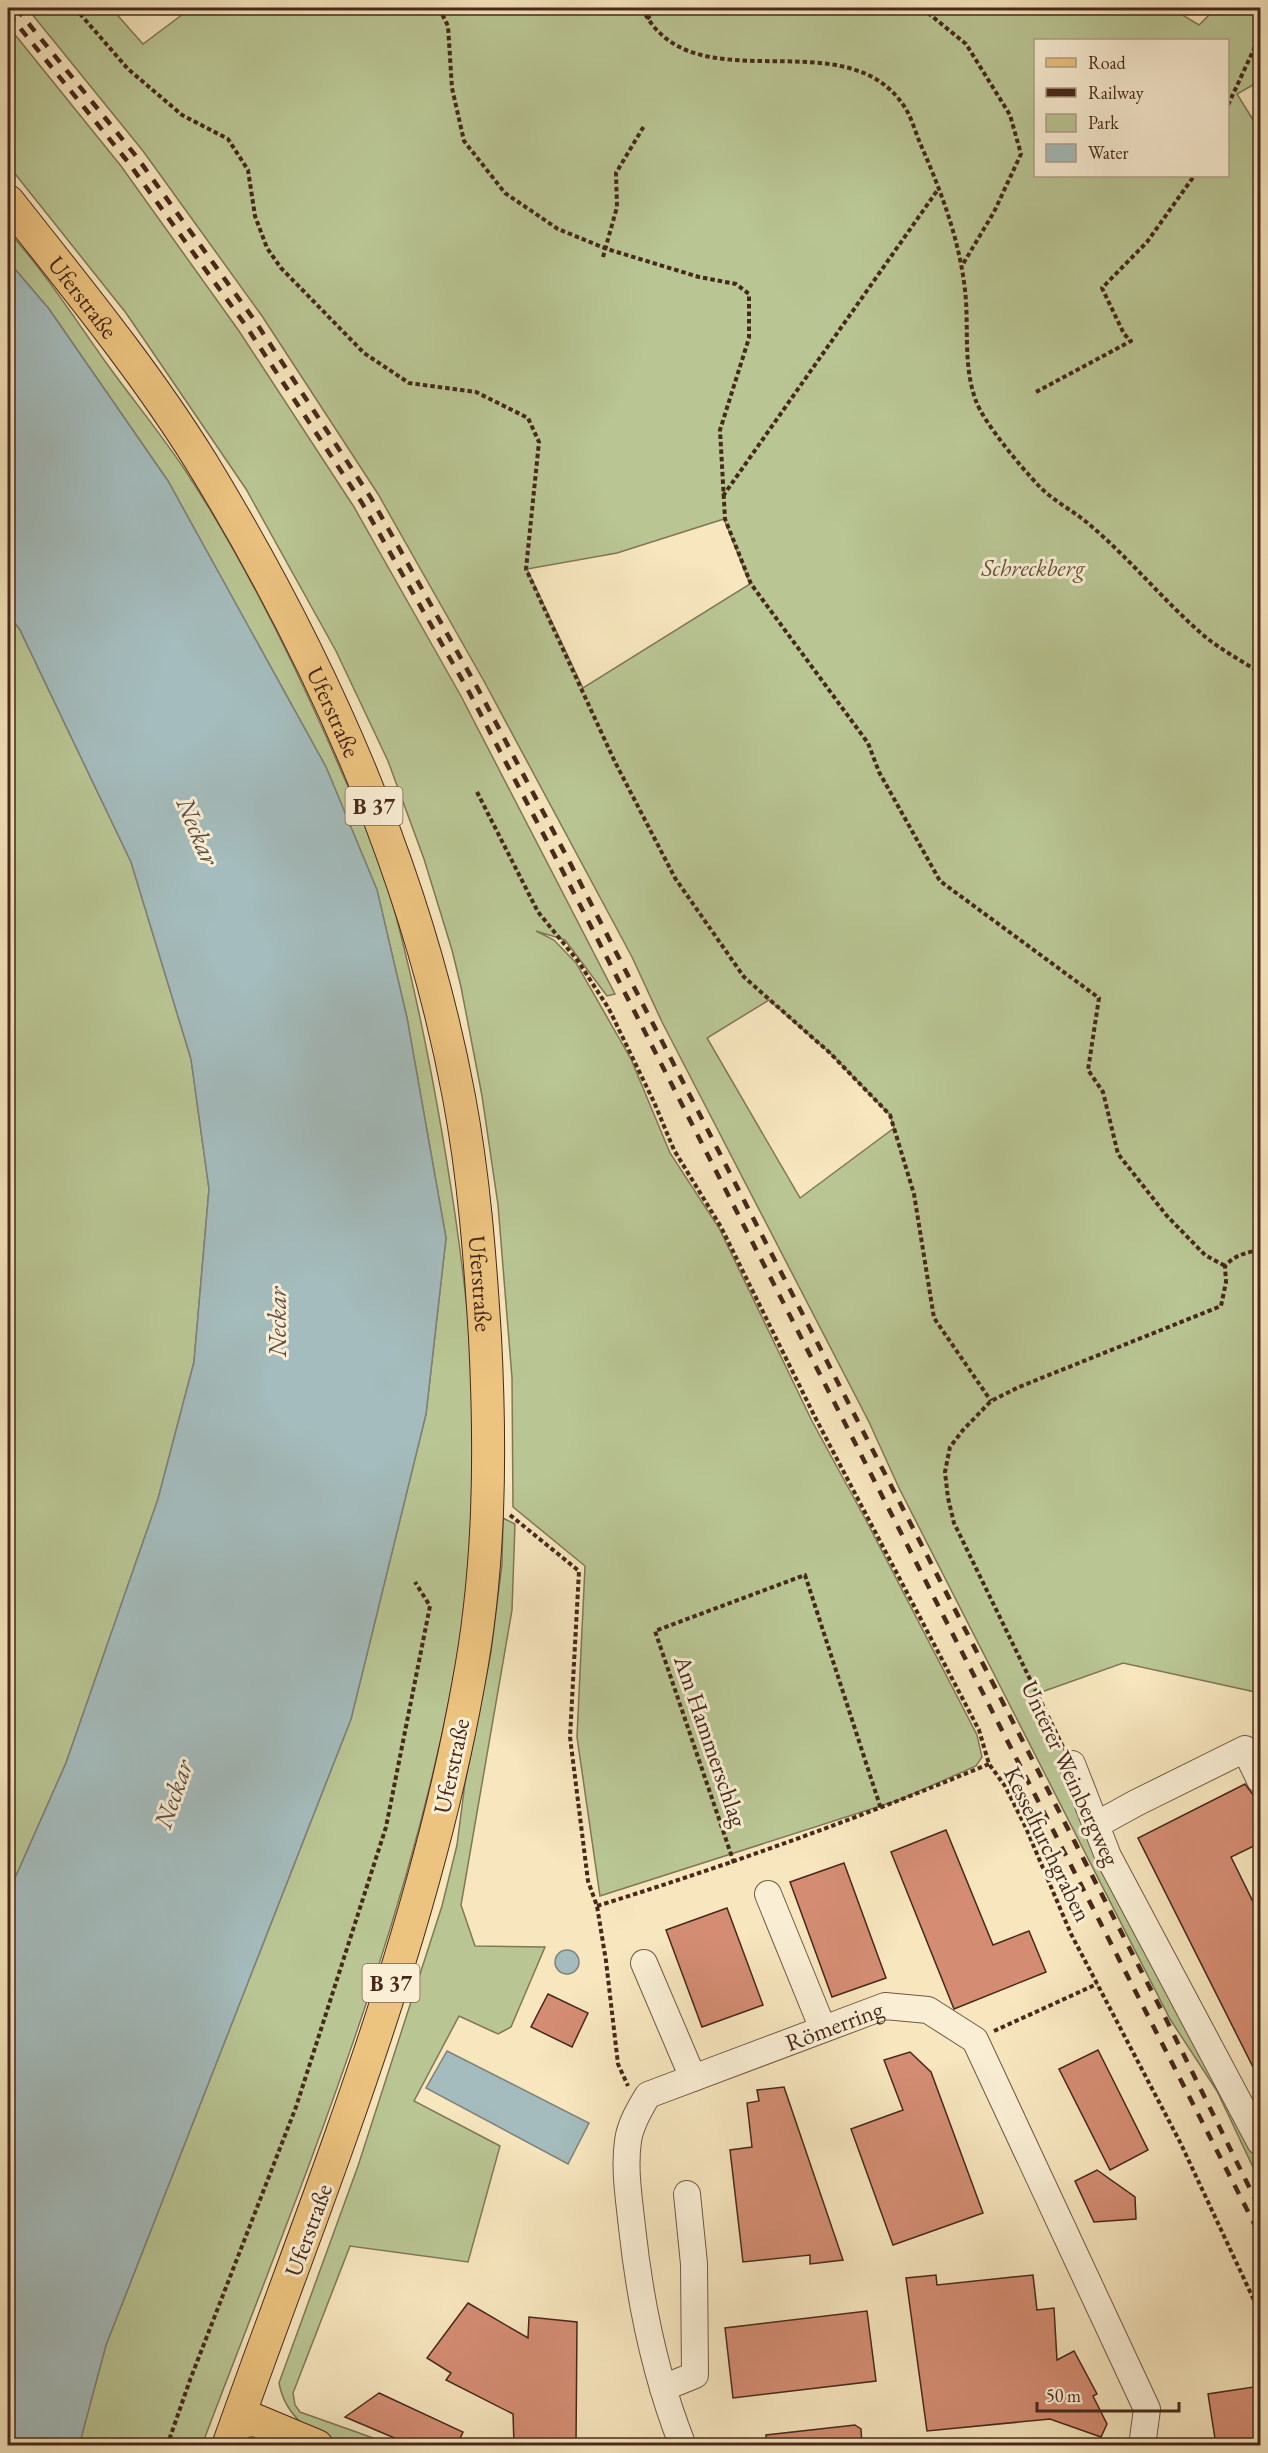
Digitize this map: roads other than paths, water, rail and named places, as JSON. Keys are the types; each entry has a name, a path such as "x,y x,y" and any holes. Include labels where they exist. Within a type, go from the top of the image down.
{"main road":[{"name":"Uferstraße","path":"8,201 129,357 199,459 270,580 346,735 393,855 436,996 459,1098 480,1243 488,1400 488,1502 482,1589 472,1660 449,1784 425,1879 327,2180 232,2434"},
{"path":"232,2434 255,2420 317,2445"},
{"path":"232,2434 269,2445"}],"street":[{"path":"1096,1825 1245,1749 1260,1780"},
{"name":"Unterer Weinbergweg","path":"1072,1764 1108,1856 1260,2142"},
{"path":"768,1894 823,2029"},
{"path":"644,1963 693,2078"},
{"name":"Römerring","path":"683,2445 663,2388 640,2297 627,2181 628,2139 641,2107 648,2095 885,2006 928,2010 975,2040 1147,2409 1142,2445"},
{"path":"663,2388 695,2374 694,2264 687,2194"}],"water":[{"name":"Neckar","path":"8,261 49,309 168,481 326,767 377,890 407,1018 446,1238 426,1414 351,1719 106,2345 79,2446 8,2445 8,1894 66,1763 158,1499 194,1362 209,1189 191,1059 131,862 20,630 8,613"},
{"path":"567,1950 572,1951 578,1957 578,1967 572,1973 567,1974 562,1973 556,1967 555,1962 556,1957 562,1951"},
{"path":"447,2051 589,2123 568,2164 426,2088"}],"railway":[{"path":"16,8 136,156 255,321 371,498 477,687 568,859 1166,2019 1260,2209"},
{"path":"8,13 128,162 246,326 362,503 469,692 1260,2235"}],"park label":[{"name":"Schreckberg","path":"1033,567"}]}
